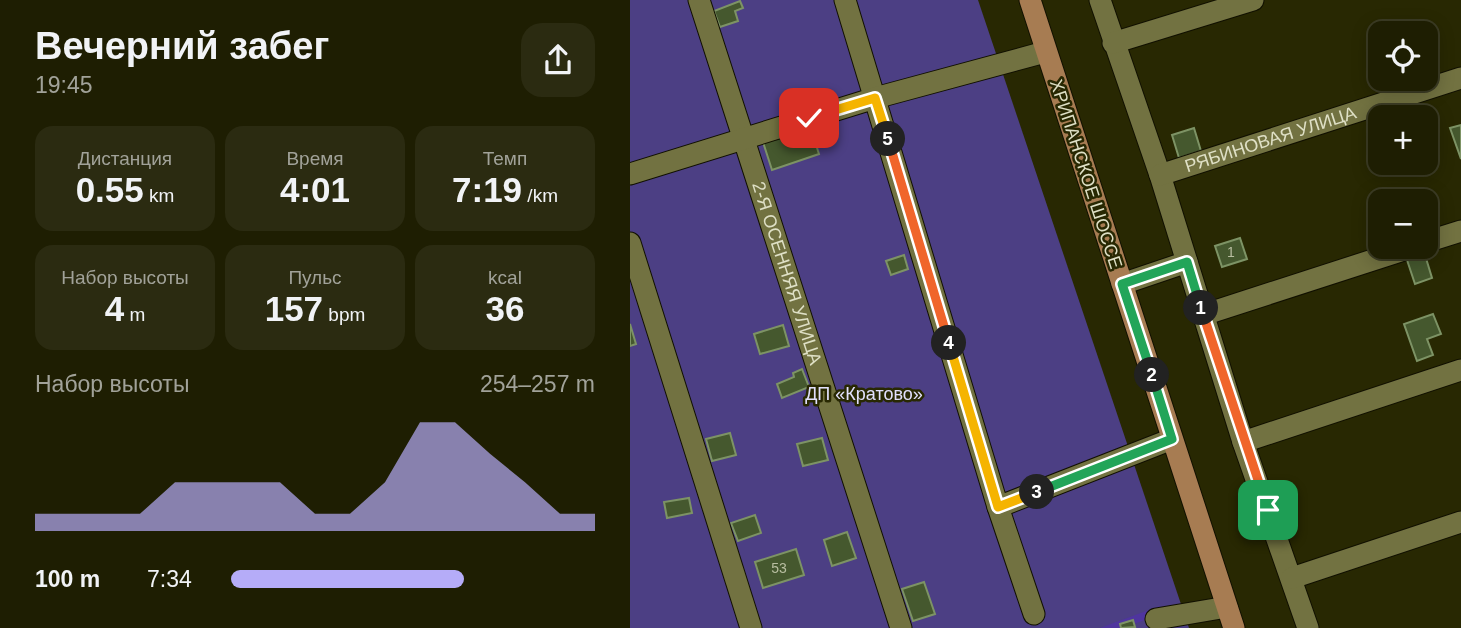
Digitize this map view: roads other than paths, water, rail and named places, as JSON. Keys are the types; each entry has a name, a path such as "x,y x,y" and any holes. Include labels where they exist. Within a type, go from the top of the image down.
{"main road":[{"name":"ХРИПАНСКОЕ ШОССЕ","path":"1030,0 1234,628"}],"street":[{"name":"2-Я ОСЕННЯЯ УЛИЦА","path":"699,0 901,628"},
{"path":"845,0 998,507 1034,614"},
{"path":"1100,0 1160,175 1243,442 1308,628"},
{"path":"1113,43 1253,0"},
{"path":"630,174 875,98 1045,52"},
{"name":"РЯБИНОВАЯ УЛИЦА","path":"1160,175 1461,78"},
{"path":"1438,238 1461,231"},
{"path":"630,243 751,628"},
{"path":"1203,316 1376,259"},
{"path":"1122,284 1187,262"},
{"path":"1243,442 1461,370"},
{"path":"998,507 1172,439"},
{"path":"1292,578 1461,522"},
{"path":"1156,619 1227,607"}],"park label":[{"name":"ДП «Кратово»","path":"864,394"}]}
